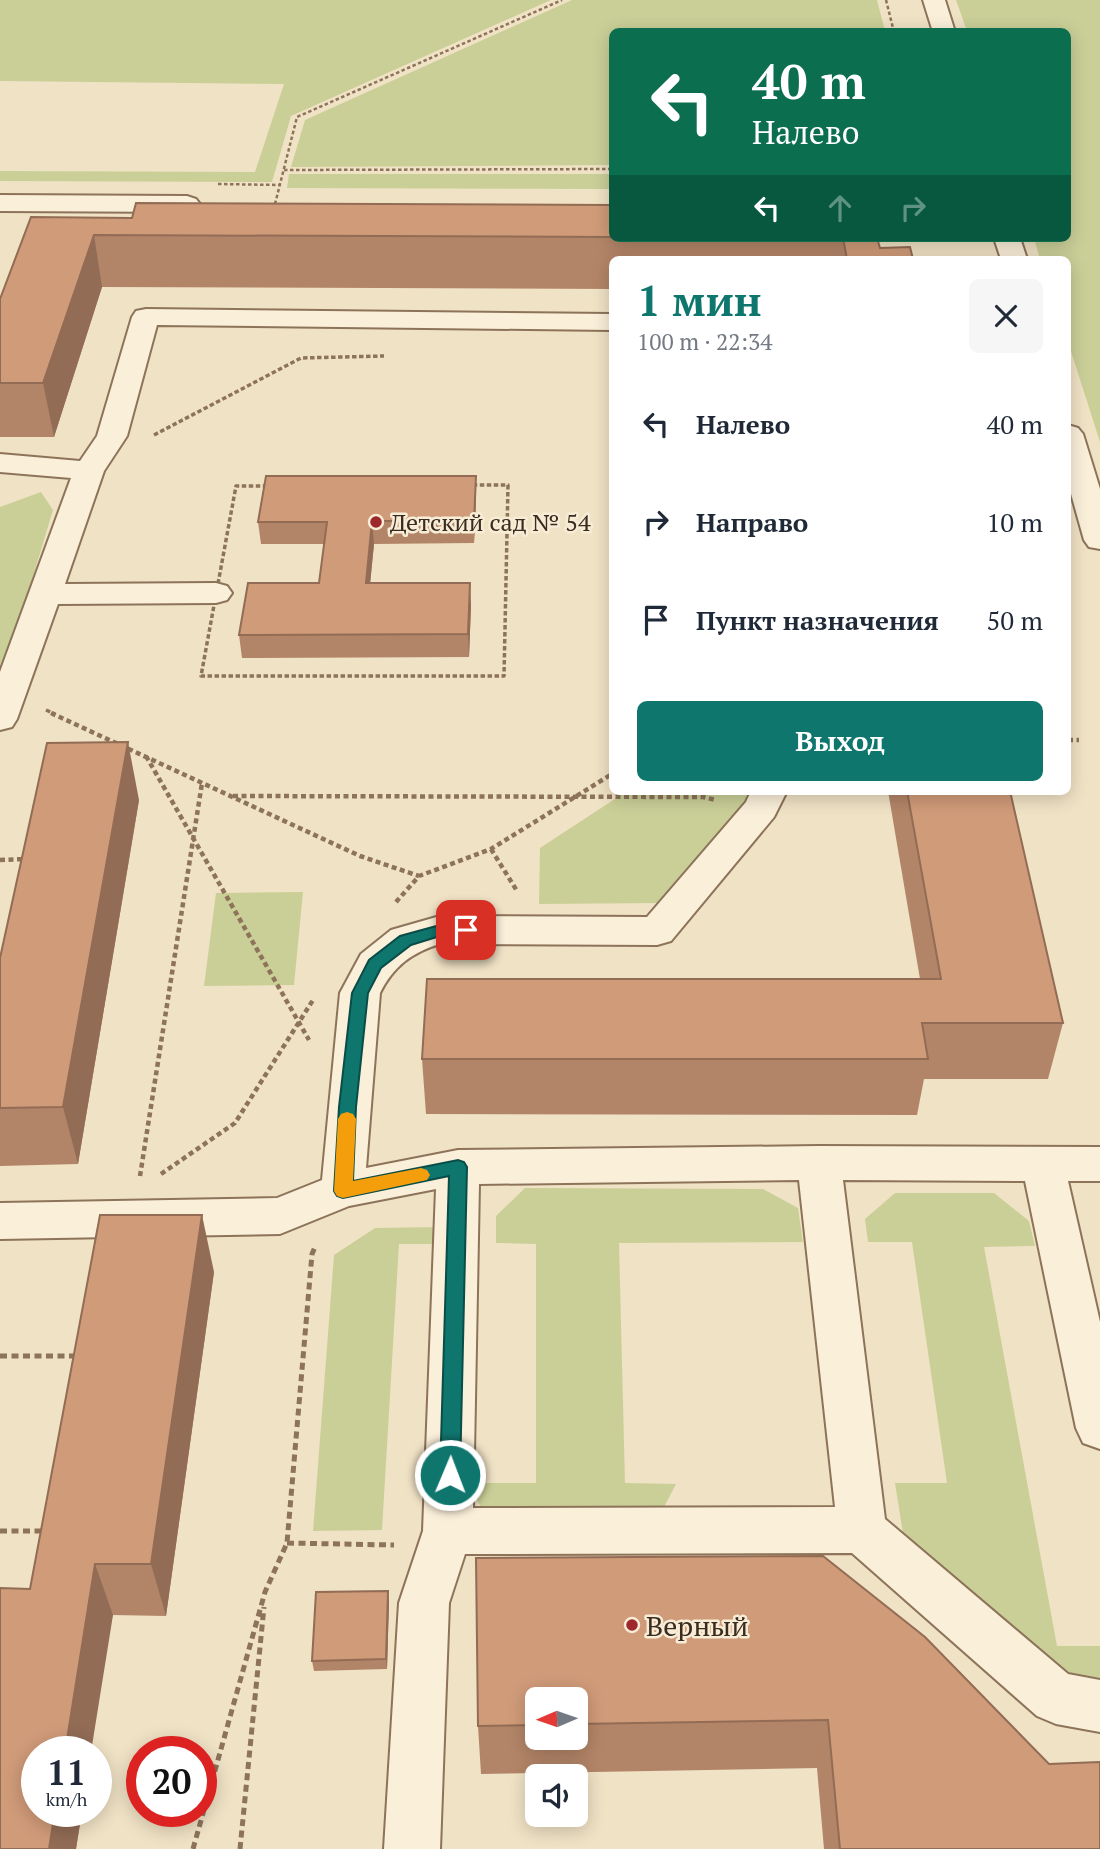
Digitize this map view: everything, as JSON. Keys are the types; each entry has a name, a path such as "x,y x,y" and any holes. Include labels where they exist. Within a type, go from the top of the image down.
{"street":[{"path":"934,0 943,28"},
{"path":"0,203 275,204"},
{"path":"4,706 89,471 112,436 146,317 609,322"},
{"path":"1071,444 1100,540"},
{"path":"0,463 89,471"},
{"path":"44,594 216,593"},
{"path":"343,1191 348,1107 360,993 375,964 405,940 440,930 657,931 765,799"},
{"path":"0,1221 279,1216 343,1191 458,1167 818,1163 1100,1164"},
{"path":"818,1163 862,1530"},
{"path":"1043,1164 1100,1428"},
{"path":"412,1849 424,1603 448,1531 458,1167"},
{"path":"448,1531 862,1530 1056,1698 1100,1706"}],"path":[{"path":"275,204 298,117 562,0"},
{"path":"886,0 893,28"},
{"path":"284,170 609,169"},
{"path":"153,436 301,358 364,358 390,355"},
{"path":"508,485 504,676 201,676 216,593 236,486 508,485"},
{"path":"4,706 145,756 360,856 419,876"},
{"path":"1071,740 1079,740"},
{"path":"145,756 311,1044"},
{"path":"133,1219 202,783"},
{"path":"233,796 765,799"},
{"path":"0,860 37,859"},
{"path":"193,1849 265,1592 287,1544 312,1254 343,1191"},
{"path":"0,1356 88,1356"},
{"path":"0,1531 55,1531"},
{"path":"287,1544 413,1545 448,1531"},
{"path":"240,1849 265,1592"}],"green space":[{"path":"0,0 551,0 291,116 272,182 0,181 0,171 255,172 284,84 0,81"},
{"path":"572,0 877,0 884,28 609,28 609,165 291,167 305,120"},
{"path":"956,0 1100,0 1100,442 1071,351 1071,256 1039,256 1035,242 1071,242 1071,28 966,28"},
{"path":"289,174 609,174 609,189 287,188"},
{"path":"41,492 53,510 0,686 0,507"},
{"path":"621,795 746,795 746,800 660,903 539,904 540,848"},
{"path":"303,892 294,985 204,986 216,893"},
{"path":"525,1188 763,1189 798,1208 803,1242 619,1243 625,1483 676,1484 663,1509 482,1510 469,1483 536,1483 536,1244 496,1243 496,1216"},
{"path":"895,1193 994,1193 1029,1221 1035,1246 984,1247 1057,1646 1100,1646 1100,1678 1070,1678 905,1546 895,1483 947,1483 912,1242 868,1242 865,1219"},
{"path":"439,1227 439,1244 399,1244 382,1530 313,1531 334,1255 375,1228"}],"building":[{"path":"136,203 609,205 609,237 94,235 43,383 0,383 0,299 31,217 132,218"},
{"path":"844,242 878,242 880,248 910,247 912,256 846,256"},
{"path":"266,476 476,476 474,521 372,521 366,583 470,583 468,634 239,635 248,583 319,583 327,522 258,522"},
{"path":"128,742 63,1107 0,1108 0,958 47,743"},
{"path":"908,795 1011,795 1063,1023 922,1023 928,1059 422,1059 427,979 941,979"},
{"path":"100,1215 202,1215 151,1564 95,1564 68,1736 21,1736 21,1827 52,1827 49,1849 0,1849 0,1588 30,1589"},
{"path":"823,1556 925,1637 1049,1764 1100,1762 1100,1849 840,1849 828,1720 588,1724 588,1687 525,1687 525,1725 478,1726 476,1558"},
{"path":"388,1591 386,1659 312,1661 316,1592"}],"slow traffic":[{"path":"347,1119 343,1191 421,1175"}],"place":[{"name":"Детский сад № 54","path":"376,522"},
{"name":"Верный","path":"632,1625"}],"route":[{"path":"450,1475 458,1167 343,1191 348,1107 360,993 375,964 405,940 440,930 466,930"}]}
